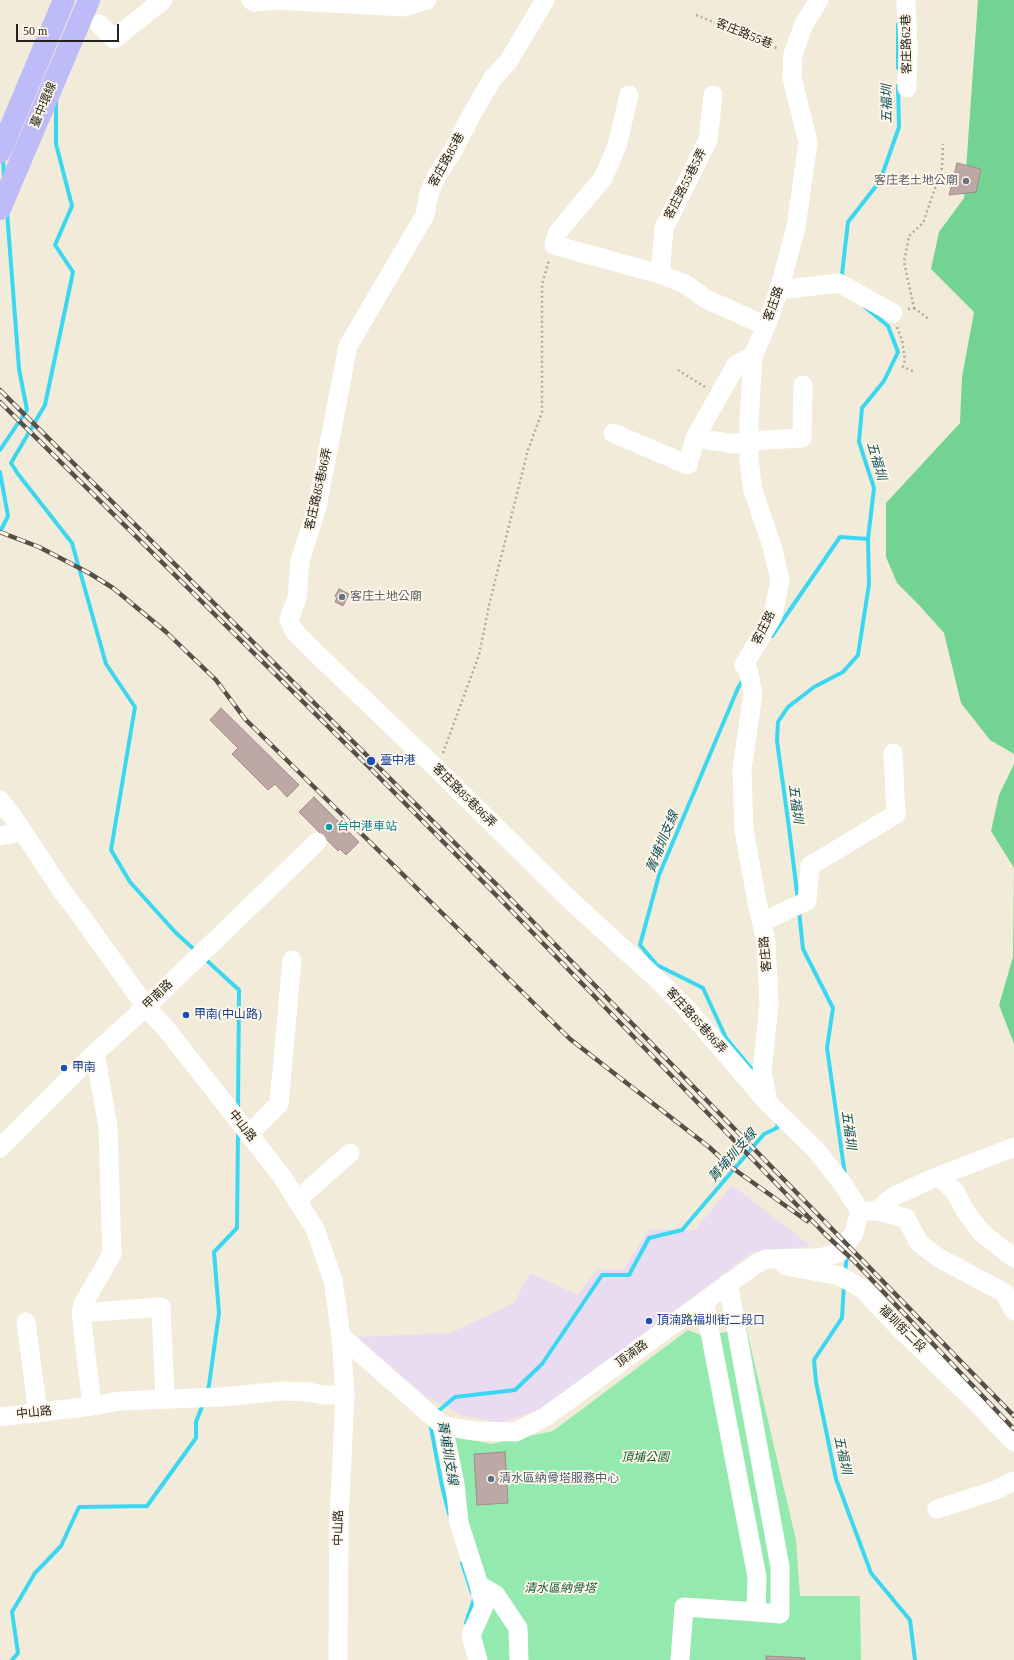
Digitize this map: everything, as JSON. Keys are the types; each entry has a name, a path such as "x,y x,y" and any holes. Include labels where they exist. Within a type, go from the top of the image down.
{"highway":[{"path":"0,152 58,0"},
{"name":"臺中環線","path":"0,152 64,0"},
{"name":"臺中環線","path":"0,209 89,0"}],"street":[{"path":"99,24 114,40 162,0"},
{"path":"251,0 254,2 276,0 404,7 427,0"},
{"name":"客庄路85巷","path":"348,346 425,216 429,194 436,177 453,151 493,78 508,62 545,0"},
{"name":"客庄路","path":"768,1103 762,1072 769,1004 766,942 744,830 742,769 753,694 748,669 744,665 773,616 780,580 772,546 753,491 749,460 749,441 753,356 779,290 796,227 808,142 792,78 793,54 804,24 819,0"},
{"name":"客庄路62巷","path":"906,0 908,47 907,88"},
{"path":"629,95 616,146 603,178 558,232 554,245 660,274 684,284 706,299 766,326"},
{"name":"客庄路55巷5弄","path":"660,274 664,228 708,140 713,95"},
{"path":"779,290 839,283 892,313"},
{"name":"客庄路85巷86弄","path":"348,346 317,507 300,561 297,598 289,620 294,631 437,768 568,898 660,982 689,1011 768,1103"},
{"path":"613,433 688,465 695,438 736,366 753,356"},
{"path":"695,438 735,444 749,441 802,438 803,385"},
{"path":"762,922 807,901 810,866 896,814 893,753"},
{"path":"0,800 13,816 62,891"},
{"path":"4,830 62,891"},
{"name":"甲南路","path":"0,1148 95,1053 146,1007 317,842"},
{"name":"中山路","path":"62,891 146,1007 167,1030 281,1175 316,1229 333,1280 341,1336 344,1395 339,1519 338,1660"},
{"path":"249,1134 279,1104 292,960"},
{"path":"92,1406 81,1313 83,1304 112,1254 108,1127 95,1053"},
{"path":"768,1103 816,1150 842,1183 868,1211 906,1218 919,1243 939,1258 1005,1293 1014,1310"},
{"path":"868,1211 894,1196 939,1176 1014,1147"},
{"path":"297,1200 350,1153"},
{"path":"939,1176 955,1192 966,1212 982,1233 1009,1248"},
{"name":"頂湳路","path":"443,1426 474,1431 516,1432 545,1417 756,1264 766,1259 819,1258 839,1253 868,1211"},
{"name":"福圳街二段","path":"766,1259 789,1266 840,1276 864,1290 900,1329 1014,1442"},
{"path":"680,1660 684,1607 780,1614 780,1567 728,1283"},
{"path":"704,1301 757,1577 756,1612"},
{"path":"81,1313 161,1306 166,1398"},
{"path":"26,1322 38,1413"},
{"path":"341,1336 443,1426 455,1484 458,1523 479,1585 484,1606 471,1634 478,1660"},
{"name":"中山路","path":"0,1417 92,1406 118,1401 222,1397 282,1391 309,1392 324,1395 344,1395"},
{"path":"937,1509 996,1490 1014,1481"},
{"path":"479,1585 496,1595 518,1628 519,1660"}],"path":[{"name":"客庄路55巷","path":"696,15 793,54"},
{"path":"930,320 914,308 904,262 909,236 922,223 942,168 943,144"},
{"path":"437,768 479,655 490,601 524,465 542,412 542,284 554,245"},
{"path":"914,308 892,313 902,340 905,360 903,367 915,372"},
{"path":"678,370 719,396"}],"shaded area":[{"path":"732,1185 811,1246 753,1252 544,1408 500,1423 464,1416 425,1396 357,1337 450,1333 514,1303 530,1273 578,1295 597,1269 624,1269 649,1229 695,1230"}],"green space":[{"path":"978,0 1014,0 1014,754 990,740 961,703 944,633 897,583 886,557 886,503 960,423 962,377 974,312 931,269 939,232 964,198"},
{"path":"1014,764 1014,868 991,831 999,795"},
{"path":"1014,868 1014,1044 999,1005 1013,957"},
{"name":"清水區納骨塔","path":"746,1327 796,1540 800,1596 860,1596 861,1660 484,1660 478,1640 479,1569 449,1435 491,1444 553,1431 688,1330 705,1337"}],"building":[{"name":"客庄老土地公廟","path":"957,163 981,169 976,192 949,195"},
{"name":"客庄土地公廟","path":"339,589 349,594 343,606 335,602 337,598 335,596"},
{"path":"221,708 299,785 287,797 275,784 268,790 232,754 238,748 210,720"},
{"name":"台中港車站","path":"314,797 359,842 346,855 340,849 338,851 299,812"},
{"name":"清水區納骨塔服務中心","path":"505,1452 508,1503 477,1505 474,1454"},
{"path":"766,1656 805,1658 805,1660 766,1660"}],"waterway":[{"name":"五福圳","path":"898,24 898,68"},
{"name":"五福圳","path":"844,279 842,274 848,222 880,181 899,127 898,86"},
{"path":"56,100 56,144 72,206 55,245 73,272 45,405 11,463 72,543 106,664 135,707 111,850 130,882 176,933 196,951"},
{"path":"3,158 4,177"},
{"path":"0,450 27,410 19,369 7,212"},
{"name":"五福圳","path":"798,900 777,741 778,722 788,707 814,687 843,672 858,655 869,584 868,539 874,488 859,442 862,408 884,381 898,352 888,326 865,307"},
{"path":"0,472 8,516 0,532"},
{"name":"菁埔圳支線","path":"772,636 840,537 868,539"},
{"name":"菁埔圳支線","path":"744,678 738,688 659,875 640,945 657,965 703,988 726,1038 755,1073"},
{"name":"五福圳","path":"799,911 803,949 833,1008 827,1048 845,1175"},
{"path":"204,958 239,990 238,1110"},
{"name":"菁埔圳支線","path":"436,1413 455,1397 515,1390 542,1364 602,1275 629,1275 649,1238 682,1230 764,1134 777,1128 778,1121"},
{"path":"207,1392 219,1313 214,1252 237,1228 238,1131"},
{"name":"五福圳","path":"845,1272 847,1255"},
{"name":"五福圳","path":"844,1285 842,1318 814,1360 816,1382 836,1479 871,1573 910,1620 915,1660"},
{"path":"12,1660 18,1653 12,1612 35,1573 61,1546 79,1507 147,1506 196,1438 196,1422 203,1404"},
{"name":"菁埔圳支線","path":"430,1423 449,1514"},
{"name":"菁埔圳支線","path":"462,1563 472,1593"},
{"name":"菁埔圳支線","path":"466,1623 474,1599"}],"railway":[{"path":"0,390 505,893 1014,1416"},
{"path":"0,402 367,765 500,899 826,1235 853,1260 1014,1429"},
{"path":"0,532 39,547 89,573 113,588 165,631 216,680 245,719 570,1039 709,1147 731,1167 807,1221"}],"place":[{"name":"客庄老土地公廟","path":"966,181"},
{"name":"客庄土地公廟","path":"342,597"},
{"name":"臺中港","path":"371,761"},
{"name":"台中港車站","path":"329,827"},
{"name":"甲南(中山路)","path":"186,1015"},
{"name":"甲南","path":"64,1068"},
{"name":"頂湳路福圳街二段口","path":"649,1321"},
{"name":"清水區納骨塔服務中心","path":"491,1479"}],"park label":[{"name":"頂埔公園","path":"645,1458"}]}
